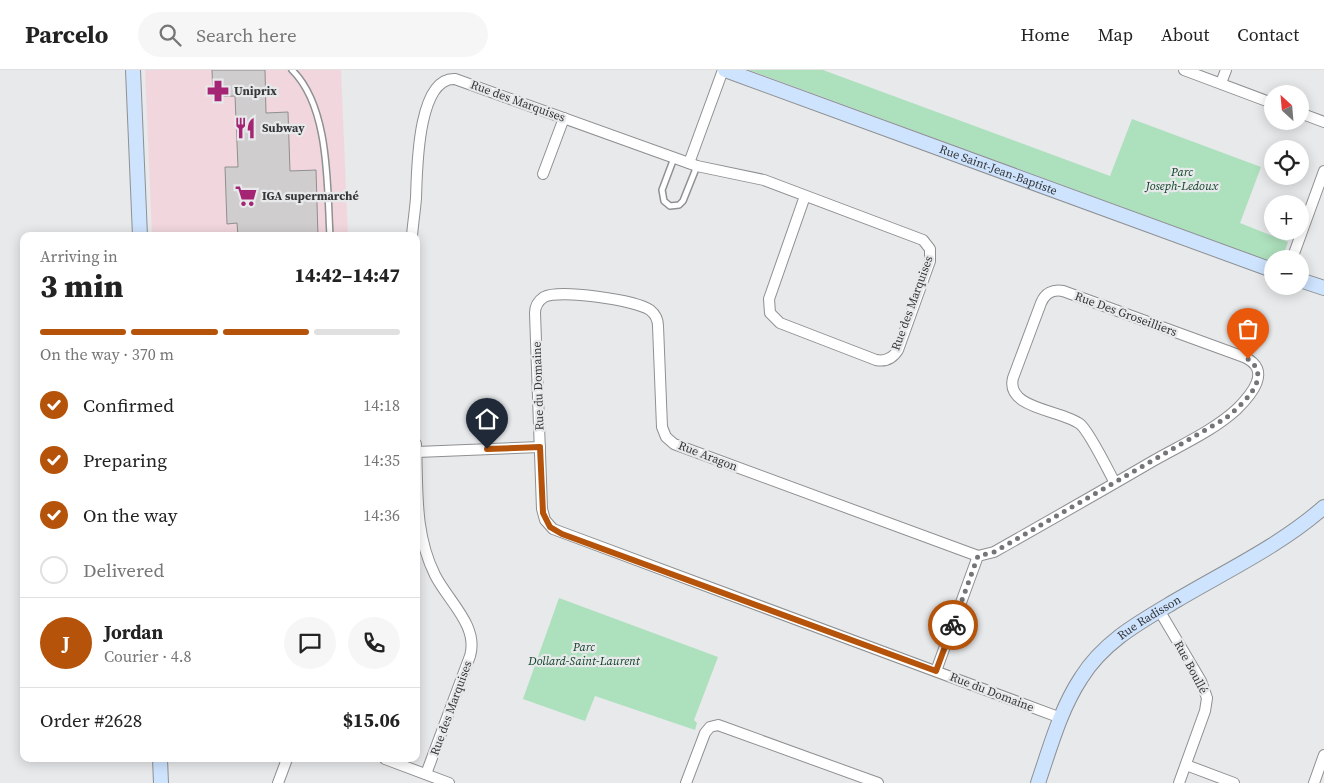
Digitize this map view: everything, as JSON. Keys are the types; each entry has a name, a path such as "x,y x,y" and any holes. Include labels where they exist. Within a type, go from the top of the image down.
{"street":[{"path":"133,70 140,232"},
{"path":"693,165 724,70"},
{"name":"Rue Saint-Jean-Baptiste","path":"724,70 1264,267"},
{"path":"1184,70 1264,100"},
{"path":"1221,83 1226,70"},
{"name":"Rue des Marquises","path":"412,232 419,134 436,87 440,82 455,78 693,165 761,180 805,196 920,238 929,246 931,252 930,261 898,350 889,359 876,360 802,333 780,324 770,313 769,298 805,196"},
{"path":"1309,116 1324,122"},
{"path":"543,174 564,118"},
{"path":"1295,250 1324,171"},
{"path":"1309,283 1324,288"},
{"name":"Rue Des Groseilliers","path":"978,556 994,552 1115,483 1226,418 1256,387 1258,380 1257,370 1251,361 1244,357 1063,291 1051,291 1044,297 1041,303 1013,378 1013,390 1021,400 1080,424 1115,483"},
{"name":"Rue Aragon","path":"541,299 553,295 596,297 645,308 654,314 658,326 662,427 666,437 674,444 978,556"},
{"name":"Rue du Domaine","path":"541,299 537,304 535,313 543,513 547,524 556,531 1061,718"},
{"path":"420,452 540,447"},
{"name":"Rue Radisson","path":"1038,783 1061,718 1081,678 1101,653 1124,632 1288,535 1324,507"},
{"name":"Rue des Marquises","path":"420,526 424,549 441,586 468,626 472,643 470,656 426,774"},
{"path":"936,671 978,556"},
{"name":"Rue Boullé","path":"1159,610 1200,681 1207,698 1205,711 1179,783"},
{"path":"686,783 704,734 712,726 720,726 878,783"},
{"path":"1314,783 1324,755"},
{"path":"160,762 161,783"},
{"path":"278,783 286,762"},
{"path":"393,762 450,783"},
{"path":"1186,765 1234,783"}],"lane":[{"path":"292,70 309,95 323,137 330,232"},
{"path":"674,158 662,193 662,198 668,205 676,206 683,201 693,165"}],"shaded area":[{"path":"145,70 341,70 348,232 152,232"}],"green space":[{"name":"Parc Joseph-Ledoux","path":"749,70 823,70 1110,176 1132,119 1261,167 1240,223 1264,232 1264,240 1283,240 1288,242 1285,250 1264,250 1264,259"},
{"name":"Parc Dollard-Saint-Laurent","path":"559,598 718,657 694,720 697,723 695,730 595,696 585,721 523,699"}],"building":[{"path":"212,70 265,70 266,113 288,112 290,171 316,170 318,232 238,232 237,223 227,224 225,167 238,167 235,96 213,97"}],"way so far":[{"path":"953,625 978,556 994,552 1212,428 1226,418 1256,387 1257,370 1254,363 1248,359"}],"place":[{"name":"Uniprix","path":"218,91"},
{"name":"Subway","path":"245,128"},
{"name":"IGA supermarché","path":"246,196"}],"route":[{"path":"487,449 540,447 544,517 550,527 562,534 936,671 953,625"}]}
